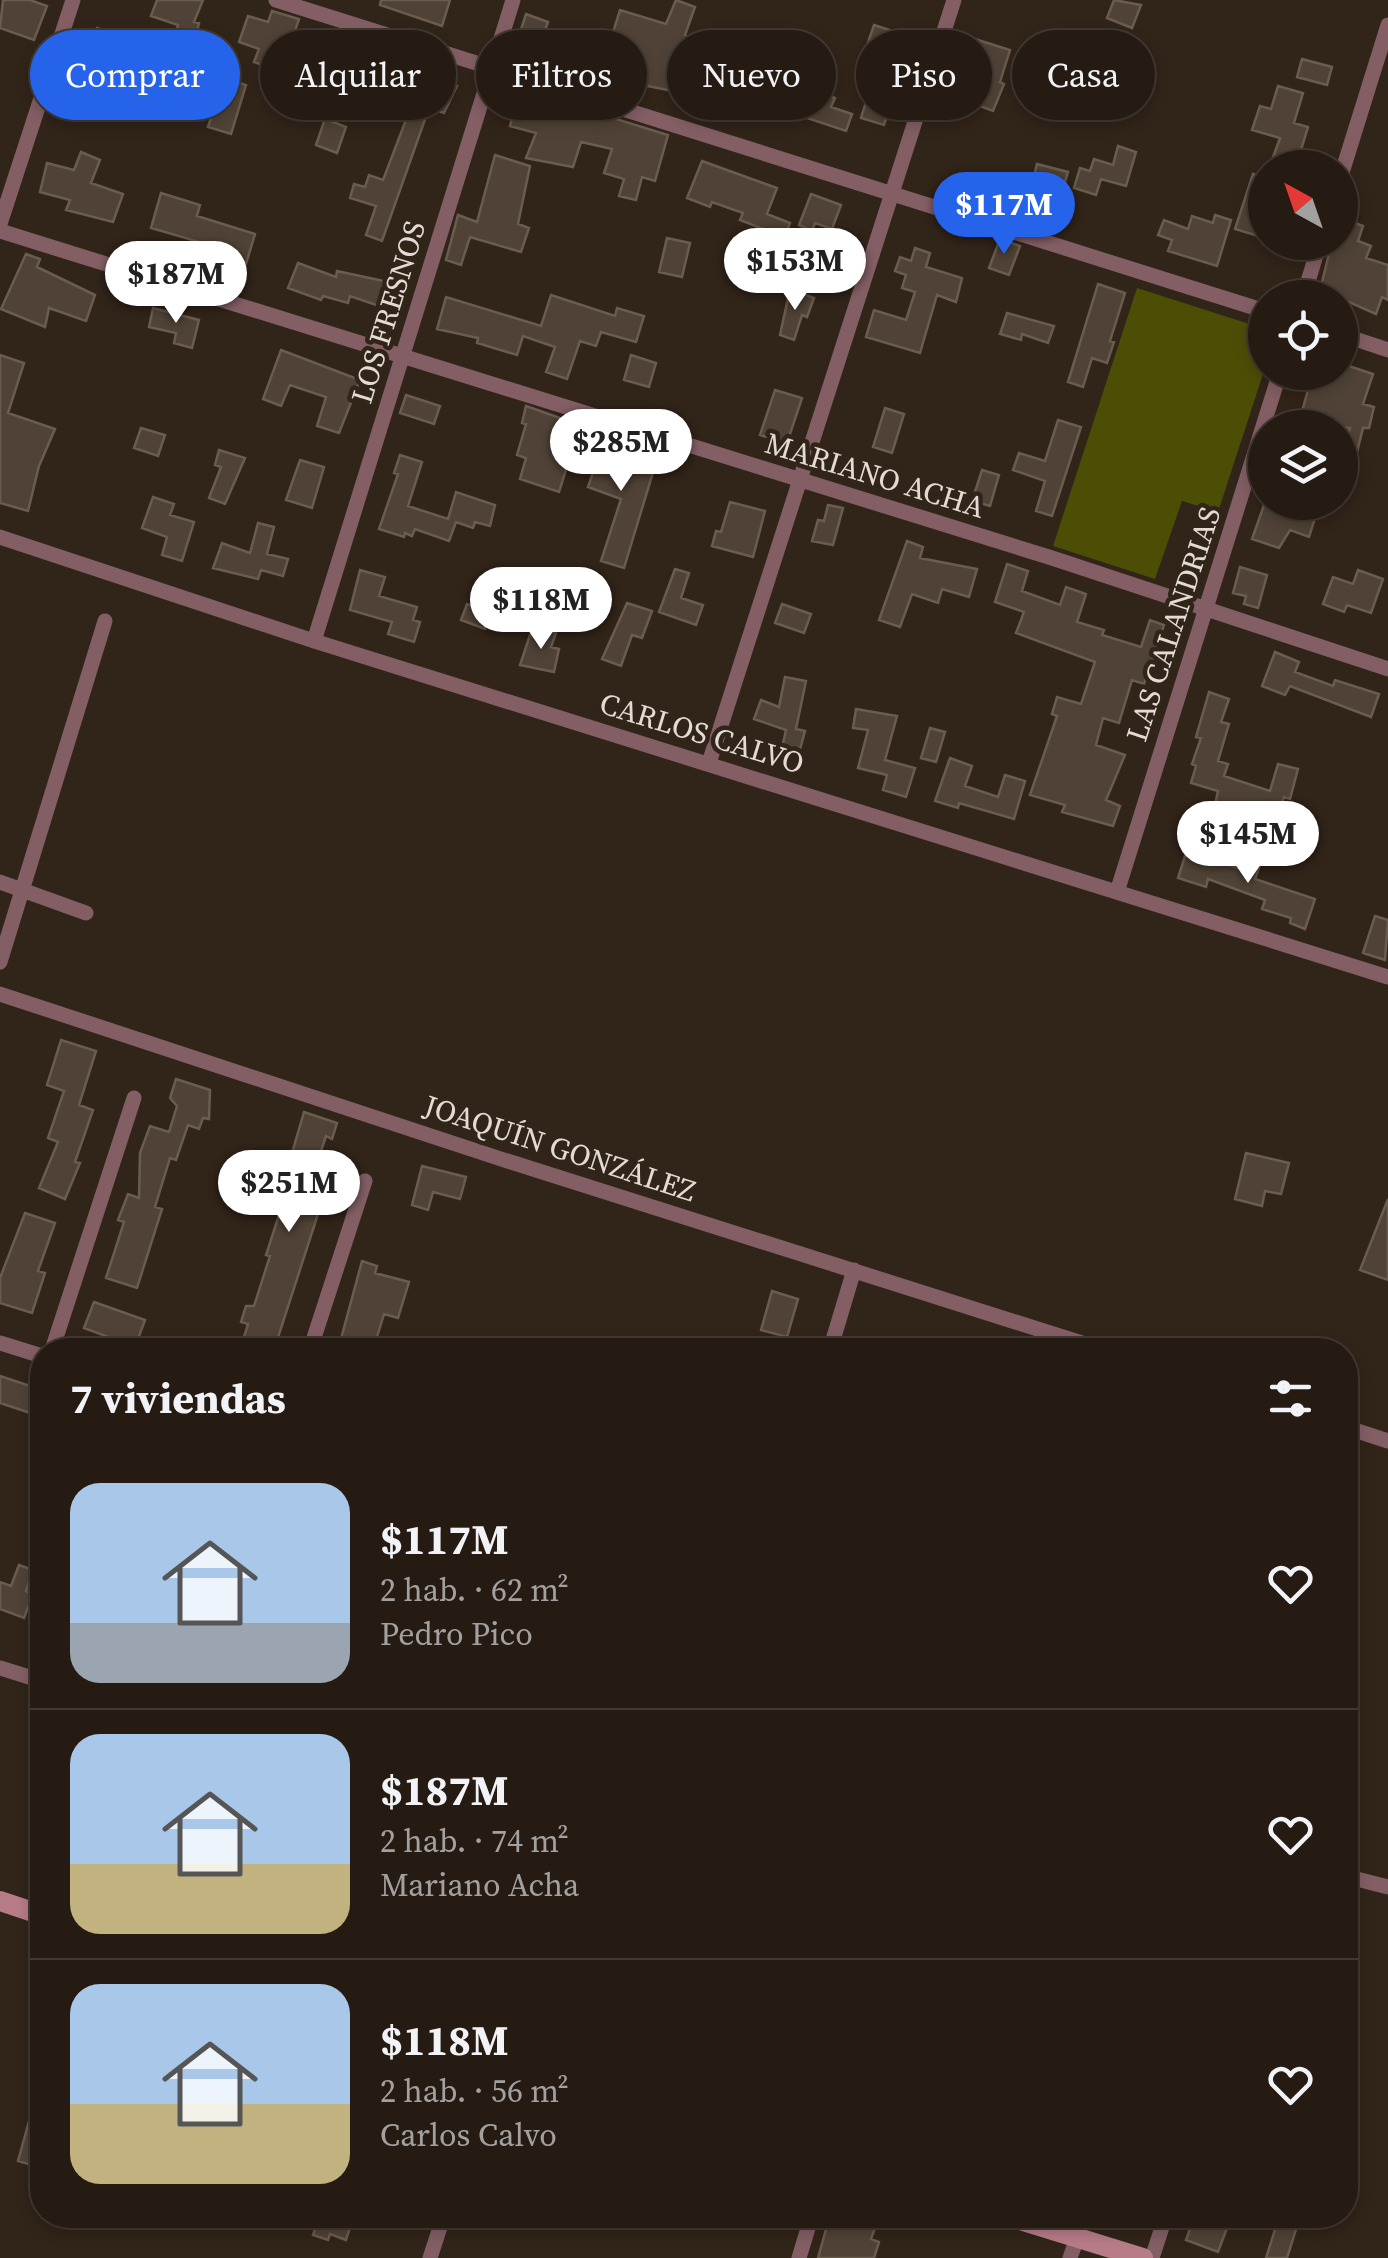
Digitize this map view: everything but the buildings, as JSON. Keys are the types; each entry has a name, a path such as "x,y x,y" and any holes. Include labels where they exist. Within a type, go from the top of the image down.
{"street":[{"path":"0,228 73,0"},
{"path":"276,0 476,62"},
{"name":"LOS FRESNOS","path":"503,30 513,0"},
{"path":"709,764 954,0"},
{"path":"1349,150 1388,25"},
{"name":"LOS FRESNOS","path":"314,641 476,117"},
{"path":"647,117 1248,306"},
{"name":"MARIANO ACHA","path":"0,228 1388,669"},
{"path":"1358,340 1388,350"},
{"name":"LAS CALANDRIAS","path":"1117,892 1274,390"},
{"name":"CARLOS CALVO","path":"0,538 314,641 1388,977"},
{"path":"0,962 106,620"},
{"path":"0,882 86,912"},
{"name":"JOAQUÍN GONZÁLEZ","path":"0,994 1066,1338"},
{"path":"56,1338 134,1098"},
{"path":"314,1338 365,1180"},
{"path":"834,1338 854,1270"},
{"path":"0,1343 30,1352"},
{"path":"1358,1431 1388,1441"},
{"path":"0,1668 30,1677"},
{"path":"1358,1879 1388,1887"},
{"path":"0,1901 30,1910"},
{"path":"430,2258 440,2228"},
{"path":"798,2258 808,2228"},
{"path":"1032,2228 1074,2248 1143,2258"},
{"path":"1152,2258 1162,2228"}],"shaded area":[{"path":"1137,288 1248,324 1248,390 1258,390 1248,410 1218,512 1182,501 1155,579 1053,546"}]}
